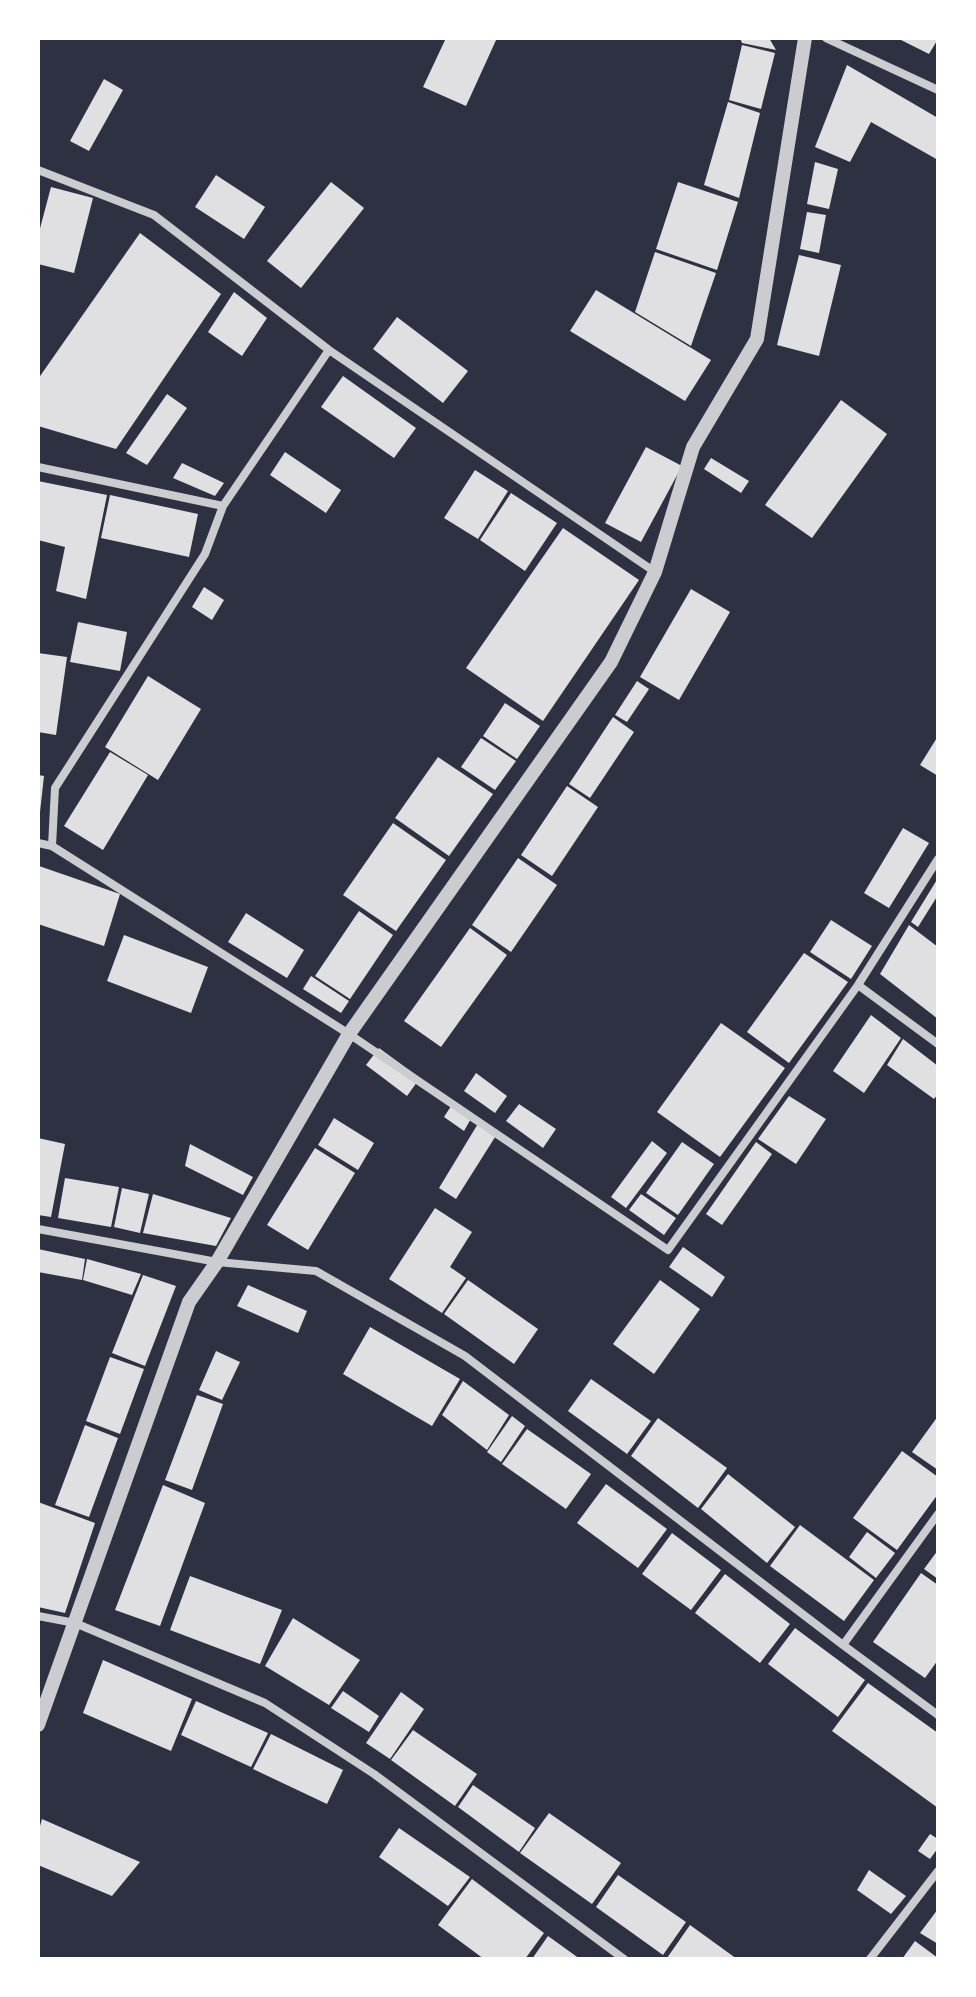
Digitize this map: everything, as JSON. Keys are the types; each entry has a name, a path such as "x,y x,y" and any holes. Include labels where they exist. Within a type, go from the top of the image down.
{"street":[{"path":"38,1725 189,1302 217,1262 349,1034 611,662 655,572 693,447 757,339 805,38"},
{"path":"826,38 938,90"},
{"path":"38,170 154,215 329,350 655,572"},
{"path":"52,846 55,788 205,554 223,506 329,350"},
{"path":"38,467 223,506"},
{"path":"38,843 52,846 349,1034 668,1250 858,985 938,859"},
{"path":"858,985 938,1044"},
{"path":"38,1229 217,1262 316,1271 465,1356 938,1715"},
{"path":"843,1645 938,1514"},
{"path":"38,1616 75,1623 265,1703 374,1774 624,1959"},
{"path":"870,1959 938,1871"}],"building":[{"path":"446,38 497,38 466,106 423,87"},
{"path":"740,38 769,38 776,50 742,43"},
{"path":"897,38 938,38 938,39 929,54"},
{"path":"742,45 775,53 761,109 729,100"},
{"path":"847,65 938,118 938,160 871,122 850,162 815,147"},
{"path":"104,79 123,90 89,151 70,141"},
{"path":"728,102 760,113 739,198 704,185"},
{"path":"815,162 838,169 829,209 807,204"},
{"path":"216,175 265,207 244,239 195,207"},
{"path":"331,182 364,208 301,288 267,261"},
{"path":"678,182 738,202 717,270 656,249"},
{"path":"51,187 93,198 74,273 38,264 38,236"},
{"path":"807,212 826,215 819,253 800,249"},
{"path":"140,233 221,294 116,449 38,426 38,379"},
{"path":"655,252 716,273 691,346 635,312"},
{"path":"799,255 841,265 819,356 777,345"},
{"path":"596,290 711,360 685,401 570,331"},
{"path":"234,292 267,318 242,356 208,332"},
{"path":"397,317 468,371 443,403 373,349"},
{"path":"343,376 416,428 394,458 321,407"},
{"path":"167,394 187,408 147,465 126,453"},
{"path":"841,400 887,434 812,538 765,505"},
{"path":"646,447 682,466 641,542 605,523"},
{"path":"285,452 341,490 326,513 270,475"},
{"path":"711,458 749,481 741,493 704,469"},
{"path":"182,463 224,483 215,496 173,478"},
{"path":"475,470 508,491 478,539 444,518"},
{"path":"38,481 107,495 86,599 56,591 65,547 38,540"},
{"path":"511,493 557,523 525,571 480,540"},
{"path":"110,495 198,514 189,557 101,538"},
{"path":"563,528 639,580 543,721 466,668"},
{"path":"204,587 224,600 212,620 192,607"},
{"path":"691,589 730,612 679,700 640,677"},
{"path":"78,622 127,632 120,671 70,662"},
{"path":"38,653 67,657 56,735 38,732"},
{"path":"148,676 201,709 158,780 105,747"},
{"path":"637,681 649,689 627,722 615,715"},
{"path":"505,703 540,726 517,759 483,736"},
{"path":"613,717 634,732 590,798 569,784"},
{"path":"938,736 938,776 920,765"},
{"path":"481,738 516,761 495,790 461,767"},
{"path":"110,752 148,775 103,850 64,826"},
{"path":"438,757 493,794 449,856 395,818"},
{"path":"38,775 44,776 40,812 38,812"},
{"path":"567,786 598,807 552,876 521,855"},
{"path":"393,823 446,860 396,931 343,895"},
{"path":"903,828 929,843 889,908 864,893"},
{"path":"518,858 557,885 511,952 472,925"},
{"path":"39,866 120,894 104,946 38,924"},
{"path":"938,878 938,895 918,927 911,922"},
{"path":"359,911 393,935 350,999 315,976"},
{"path":"246,913 304,950 287,978 228,942"},
{"path":"831,920 872,946 851,979 810,952"},
{"path":"909,925 938,947 938,1019 880,974"},
{"path":"470,928 507,955 441,1047 404,1021"},
{"path":"124,935 208,967 191,1013 107,981"},
{"path":"804,953 848,982 789,1063 747,1032"},
{"path":"311,976 349,1001 341,1013 303,989"},
{"path":"871,1015 901,1038 864,1093 833,1071"},
{"path":"721,1023 785,1068 720,1157 657,1112"},
{"path":"903,1039 938,1066 938,1094 934,1099 887,1065"},
{"path":"379,1048 420,1078 407,1096 366,1065"},
{"path":"476,1073 507,1096 495,1113 464,1091"},
{"path":"789,1096 826,1119 796,1164 758,1139"},
{"path":"453,1103 472,1117 464,1131 444,1117"},
{"path":"519,1104 556,1129 543,1148 506,1121"},
{"path":"334,1118 374,1143 358,1170 318,1145"},
{"path":"479,1122 497,1134 456,1199 439,1188"},
{"path":"38,1138 65,1144 51,1217 38,1215"},
{"path":"652,1141 667,1153 626,1208 611,1197"},
{"path":"682,1142 714,1164 678,1215 646,1193"},
{"path":"756,1142 772,1154 722,1225 706,1214"},
{"path":"190,1144 253,1177 243,1195 185,1166"},
{"path":"315,1148 355,1173 308,1250 267,1225"},
{"path":"65,1178 119,1187 111,1227 58,1218"},
{"path":"122,1188 149,1194 140,1233 114,1227"},
{"path":"153,1194 231,1218 216,1246 143,1233"},
{"path":"641,1194 676,1218 664,1235 629,1210"},
{"path":"435,1208 472,1232 450,1267 466,1278 442,1313 389,1279"},
{"path":"683,1247 725,1277 712,1297 669,1267"},
{"path":"38,1249 85,1259 82,1280 38,1272"},
{"path":"87,1259 141,1274 132,1295 83,1280"},
{"path":"143,1275 176,1286 145,1366 112,1353"},
{"path":"468,1280 538,1329 514,1364 444,1314"},
{"path":"660,1280 700,1309 654,1374 613,1344"},
{"path":"248,1285 307,1311 298,1333 237,1306"},
{"path":"370,1327 460,1379 432,1426 343,1374"},
{"path":"216,1351 240,1362 222,1400 199,1390"},
{"path":"110,1357 144,1369 120,1434 86,1421"},
{"path":"591,1379 651,1421 627,1454 568,1411"},
{"path":"463,1381 509,1415 487,1450 442,1415"},
{"path":"197,1395 223,1404 192,1490 165,1480"},
{"path":"512,1416 525,1426 501,1462 487,1452"},
{"path":"938,1416 938,1470 912,1452"},
{"path":"658,1418 727,1468 698,1508 631,1456"},
{"path":"85,1425 118,1438 89,1517 55,1505"},
{"path":"527,1429 591,1474 566,1509 502,1464"},
{"path":"902,1451 938,1477 938,1494 897,1550 853,1518"},
{"path":"728,1474 795,1527 767,1563 701,1509"},
{"path":"606,1484 667,1529 638,1568 577,1523"},
{"path":"163,1485 205,1503 160,1626 115,1610"},
{"path":"38,1502 95,1523 65,1613 38,1607"},
{"path":"800,1525 874,1580 844,1621 770,1566"},
{"path":"867,1532 895,1553 876,1578 849,1557"},
{"path":"672,1533 721,1570 691,1610 642,1574"},
{"path":"938,1550 938,1579 924,1569"},
{"path":"921,1573 938,1585 938,1660 925,1678 873,1642"},
{"path":"725,1574 790,1624 760,1663 695,1613"},
{"path":"190,1576 282,1610 260,1664 170,1630"},
{"path":"293,1618 360,1660 329,1705 265,1666"},
{"path":"795,1628 865,1680 838,1717 768,1664"},
{"path":"103,1660 192,1699 171,1751 83,1713"},
{"path":"868,1683 938,1733 938,1808 832,1731"},
{"path":"343,1691 379,1716 369,1732 331,1708"},
{"path":"401,1692 424,1709 390,1759 366,1743"},
{"path":"196,1701 268,1733 251,1767 181,1735"},
{"path":"413,1730 477,1774 455,1806 391,1760"},
{"path":"271,1734 343,1770 327,1804 253,1769"},
{"path":"473,1785 535,1828 519,1852 458,1807"},
{"path":"549,1813 621,1863 592,1904 520,1853"},
{"path":"42,1819 140,1862 112,1896 38,1865 38,1833"},
{"path":"399,1828 470,1877 448,1906 379,1857"},
{"path":"930,1834 938,1839 938,1848 930,1859 918,1851"},
{"path":"869,1870 906,1896 891,1914 857,1890"},
{"path":"618,1875 686,1922 663,1955 596,1907"},
{"path":"472,1879 544,1933 525,1959 484,1959 438,1925"},
{"path":"938,1909 938,1944 920,1933"},
{"path":"690,1925 737,1959 667,1958"},
{"path":"548,1936 580,1959 532,1959"},
{"path":"915,1941 938,1958 938,1959 902,1959"}]}
